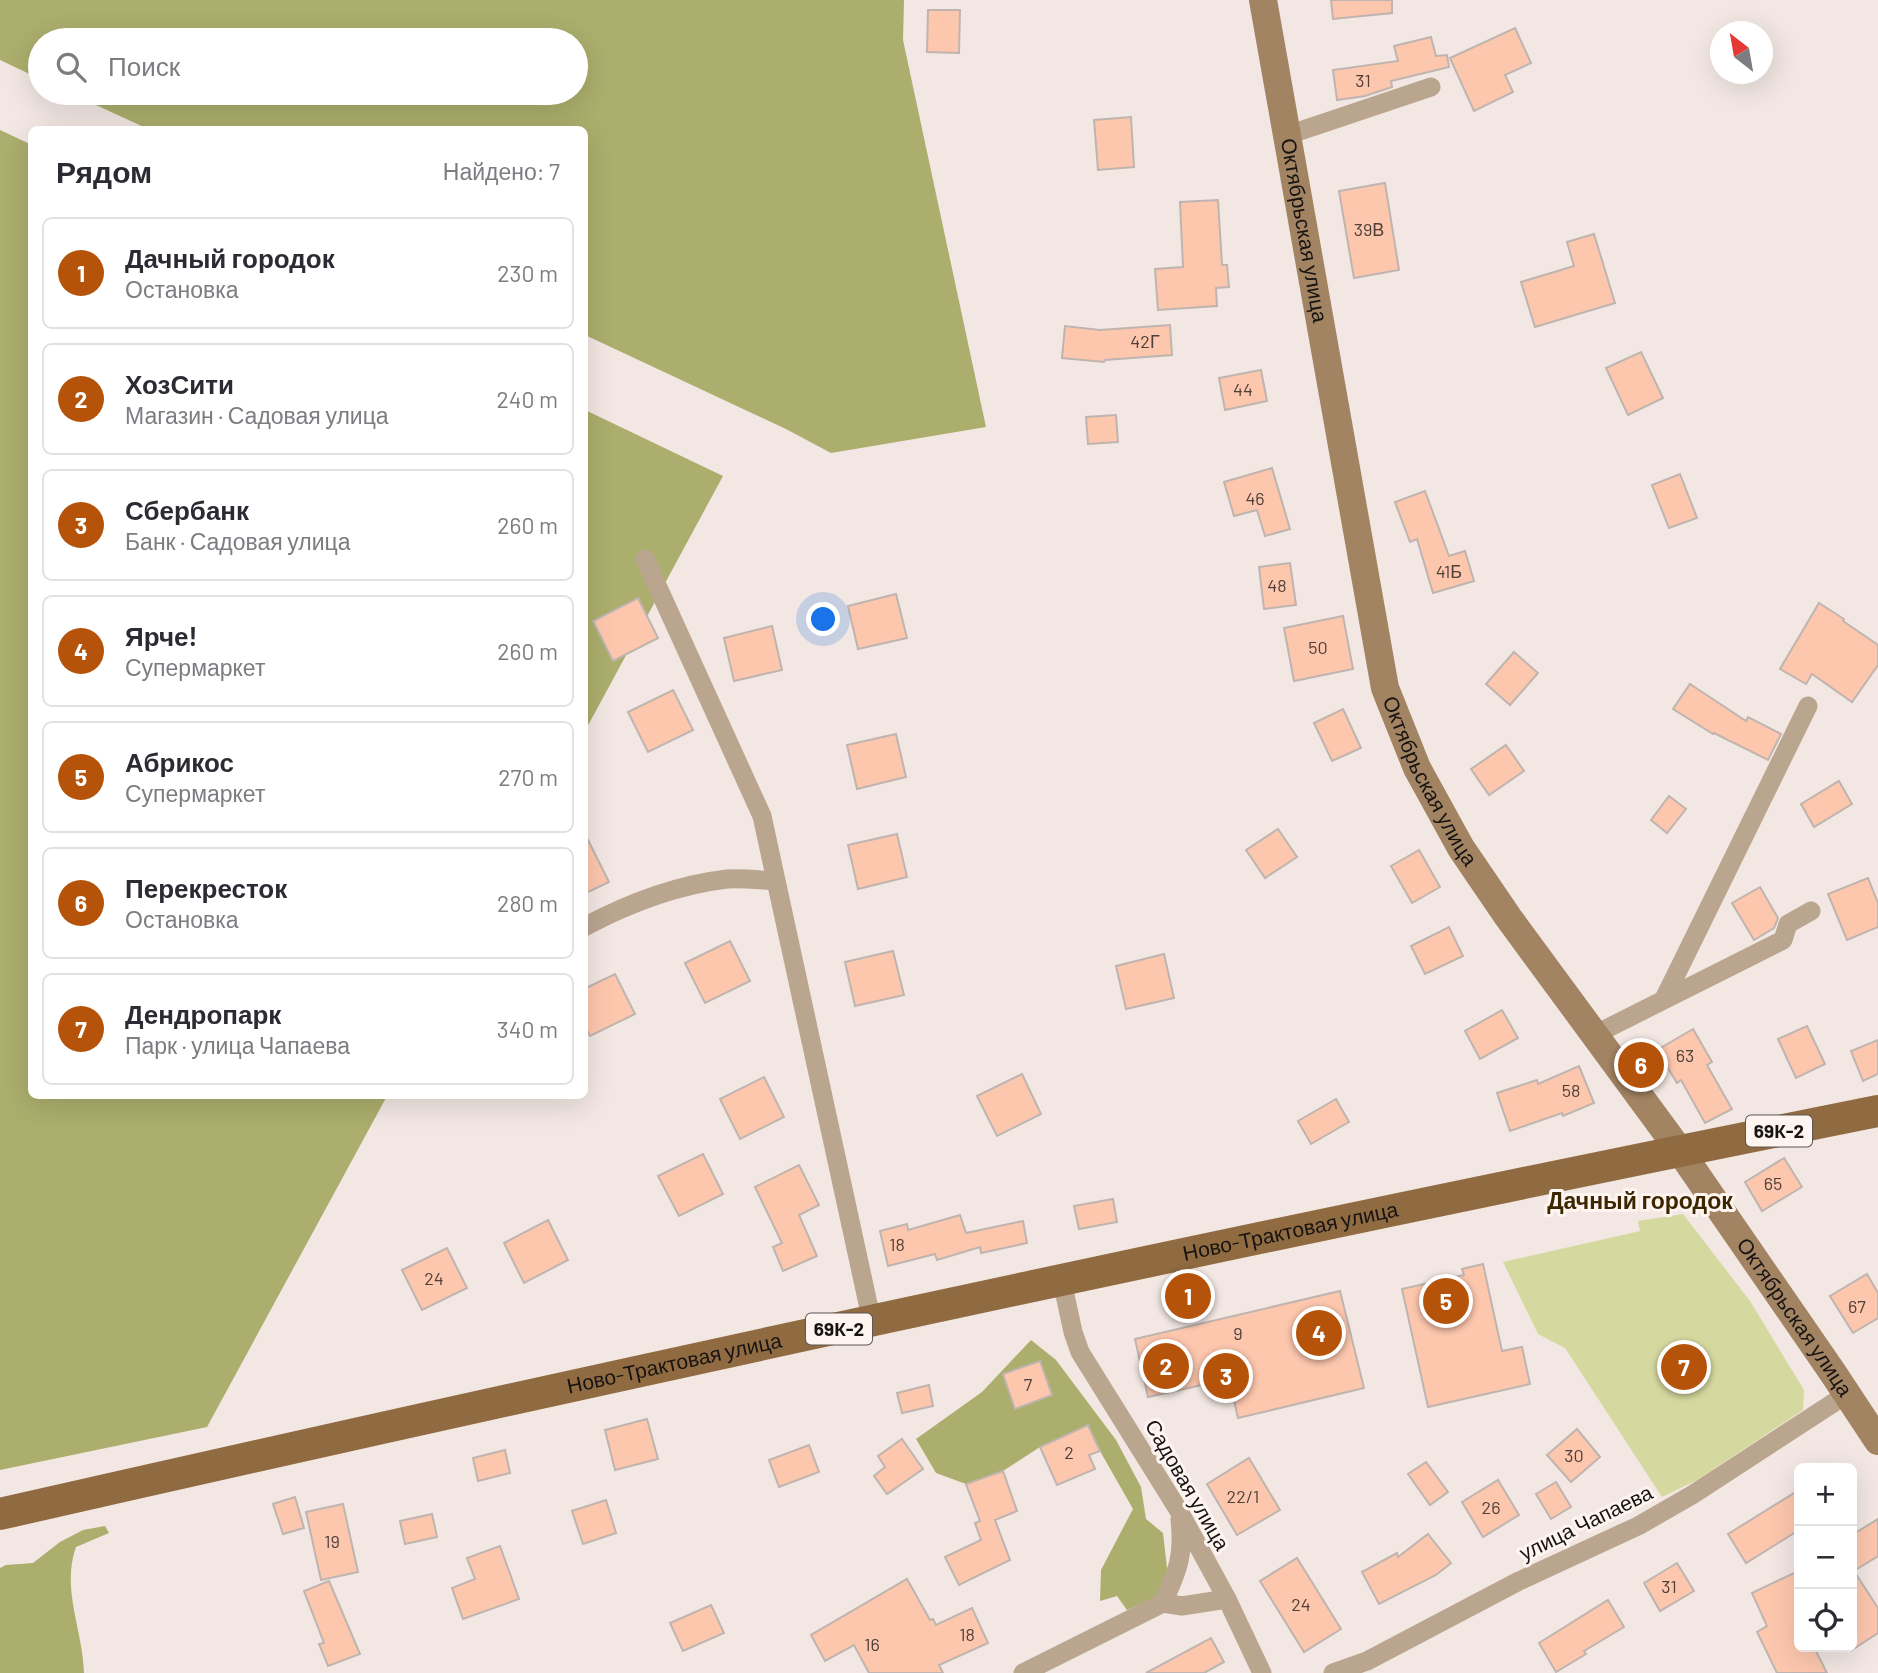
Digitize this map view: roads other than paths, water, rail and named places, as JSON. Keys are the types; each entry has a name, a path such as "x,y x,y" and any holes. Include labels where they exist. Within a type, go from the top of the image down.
{"main road":[{"name":"69К-2","path":"1680,1151 1878,1111"},
{"name":"Ново-Трактовая улица","path":"0,1514 262,1454 872,1322 1680,1151"}],"street":[{"name":"Октябрьская улица","path":"1264,0 1366,594 1385,688 1417,768 1461,848 1680,1151 1878,1441"},
{"path":"1288,135 1431,87"},
{"path":"645,559 762,816 872,1322"},
{"path":"1664,999 1808,706"},
{"path":"588,925 641,900 681,887 729,879 775,881"},
{"path":"1594,1035 1783,940 1788,923 1811,911"},
{"name":"Садовая улица","path":"1062,1281 1080,1352 1179,1511 1227,1599 1262,1673"},
{"name":"улица Чапаева","path":"1333,1673 1367,1661 1518,1581 1638,1526 1692,1495 1847,1394"},
{"path":"1163,1603 1179,1564 1183,1546 1179,1511"},
{"path":"1023,1673 1163,1603 1182,1606 1227,1599"}],"place":[{"name":"Перекресток","path":"1641,1065"},
{"name":"Дачный городок","path":"1188,1296"},
{"name":"Абрикос","path":"1446,1301"},
{"name":"Ярче!","path":"1319,1333"},
{"name":"ХозСити","path":"1166,1366"},
{"name":"Дендропарк","path":"1684,1367"},
{"name":"Сбербанк","path":"1226,1376"}],"district":[{"name":"Дачный городок","path":"1640,1201"}]}
